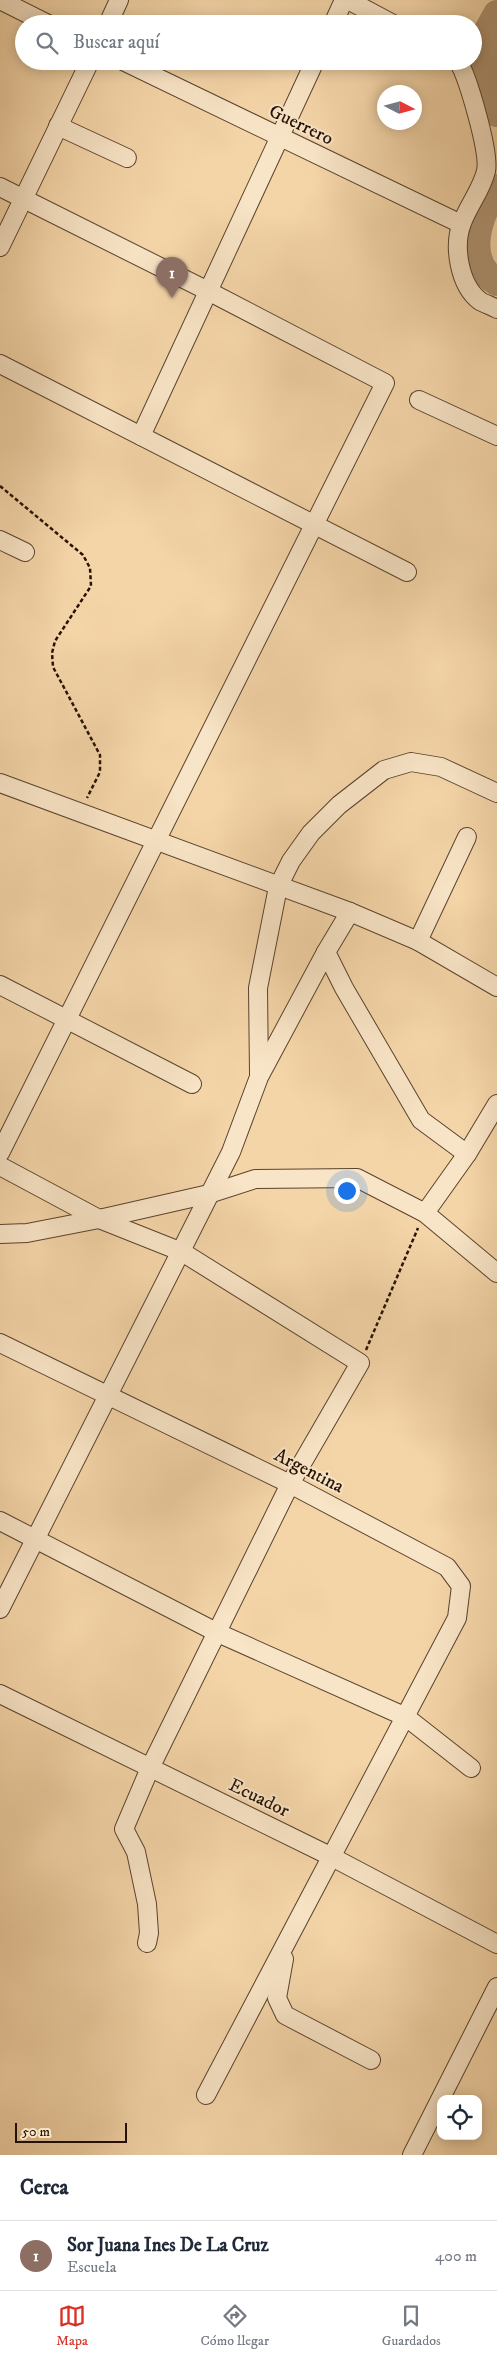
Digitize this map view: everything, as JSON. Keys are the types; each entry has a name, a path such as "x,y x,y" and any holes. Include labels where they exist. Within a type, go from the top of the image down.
{"street":[{"path":"0,0 30,15"},
{"path":"112,15 119,0"},
{"path":"337,15 344,0"},
{"path":"348,0 377,15"},
{"path":"0,247 86,70"},
{"name":"Guerrero","path":"141,70 461,224"},
{"path":"141,436 311,70"},
{"path":"462,70 468,84 486,156 486,171 461,224 459,248 463,275 469,289 480,300 497,309"},
{"path":"58,126 127,158"},
{"path":"0,187 208,291 385,383 0,1153"},
{"path":"0,364 407,572"},
{"path":"419,400 497,436"},
{"path":"0,540 25,552"},
{"path":"260,1077 258,988 278,887 291,861 311,833 339,805 384,770 411,762 441,767 497,794"},
{"path":"0,783 350,912 418,941 497,987"},
{"path":"418,941 467,837"},
{"path":"0,1610 182,1252 209,1194 232,1152 260,1077 326,952 350,912"},
{"path":"326,952 344,988 421,1120 467,1154"},
{"path":"0,985 192,1084"},
{"path":"425,1213 467,1154 497,1104"},
{"path":"0,1166 99,1219 182,1252 360,1364 290,1484 150,1768 124,1829 136,1852 147,1904 149,1933 147,1943"},
{"path":"0,1234 28,1234 99,1219 209,1194 255,1179 357,1178 425,1213 497,1273"},
{"name":"Argentina","path":"0,1343 290,1484 447,1567 461,1586 457,1618 406,1717 330,1856 206,2095"},
{"path":"0,1521 218,1633 406,1717 471,1768"},
{"name":"Ecuador","path":"0,1694 169,1779 330,1856 497,1944"},
{"path":"287,1942 277,1998 285,2014 372,2060"},
{"path":"412,2155 497,1987"}],"path":[{"path":"0,486 83,554 90,568 90,586 55,641 52,653 53,666 100,755 100,772 93,789 78,811"},
{"path":"360,1364 425,1213"}],"waterway":[{"path":"497,14 483,39 483,87 497,113"},
{"path":"497,188 484,211 479,224 477,238 477,251 480,263 486,273 497,282"}],"place":[{"name":"Sor Juana Ines De La Cruz","path":"172,298"}]}
